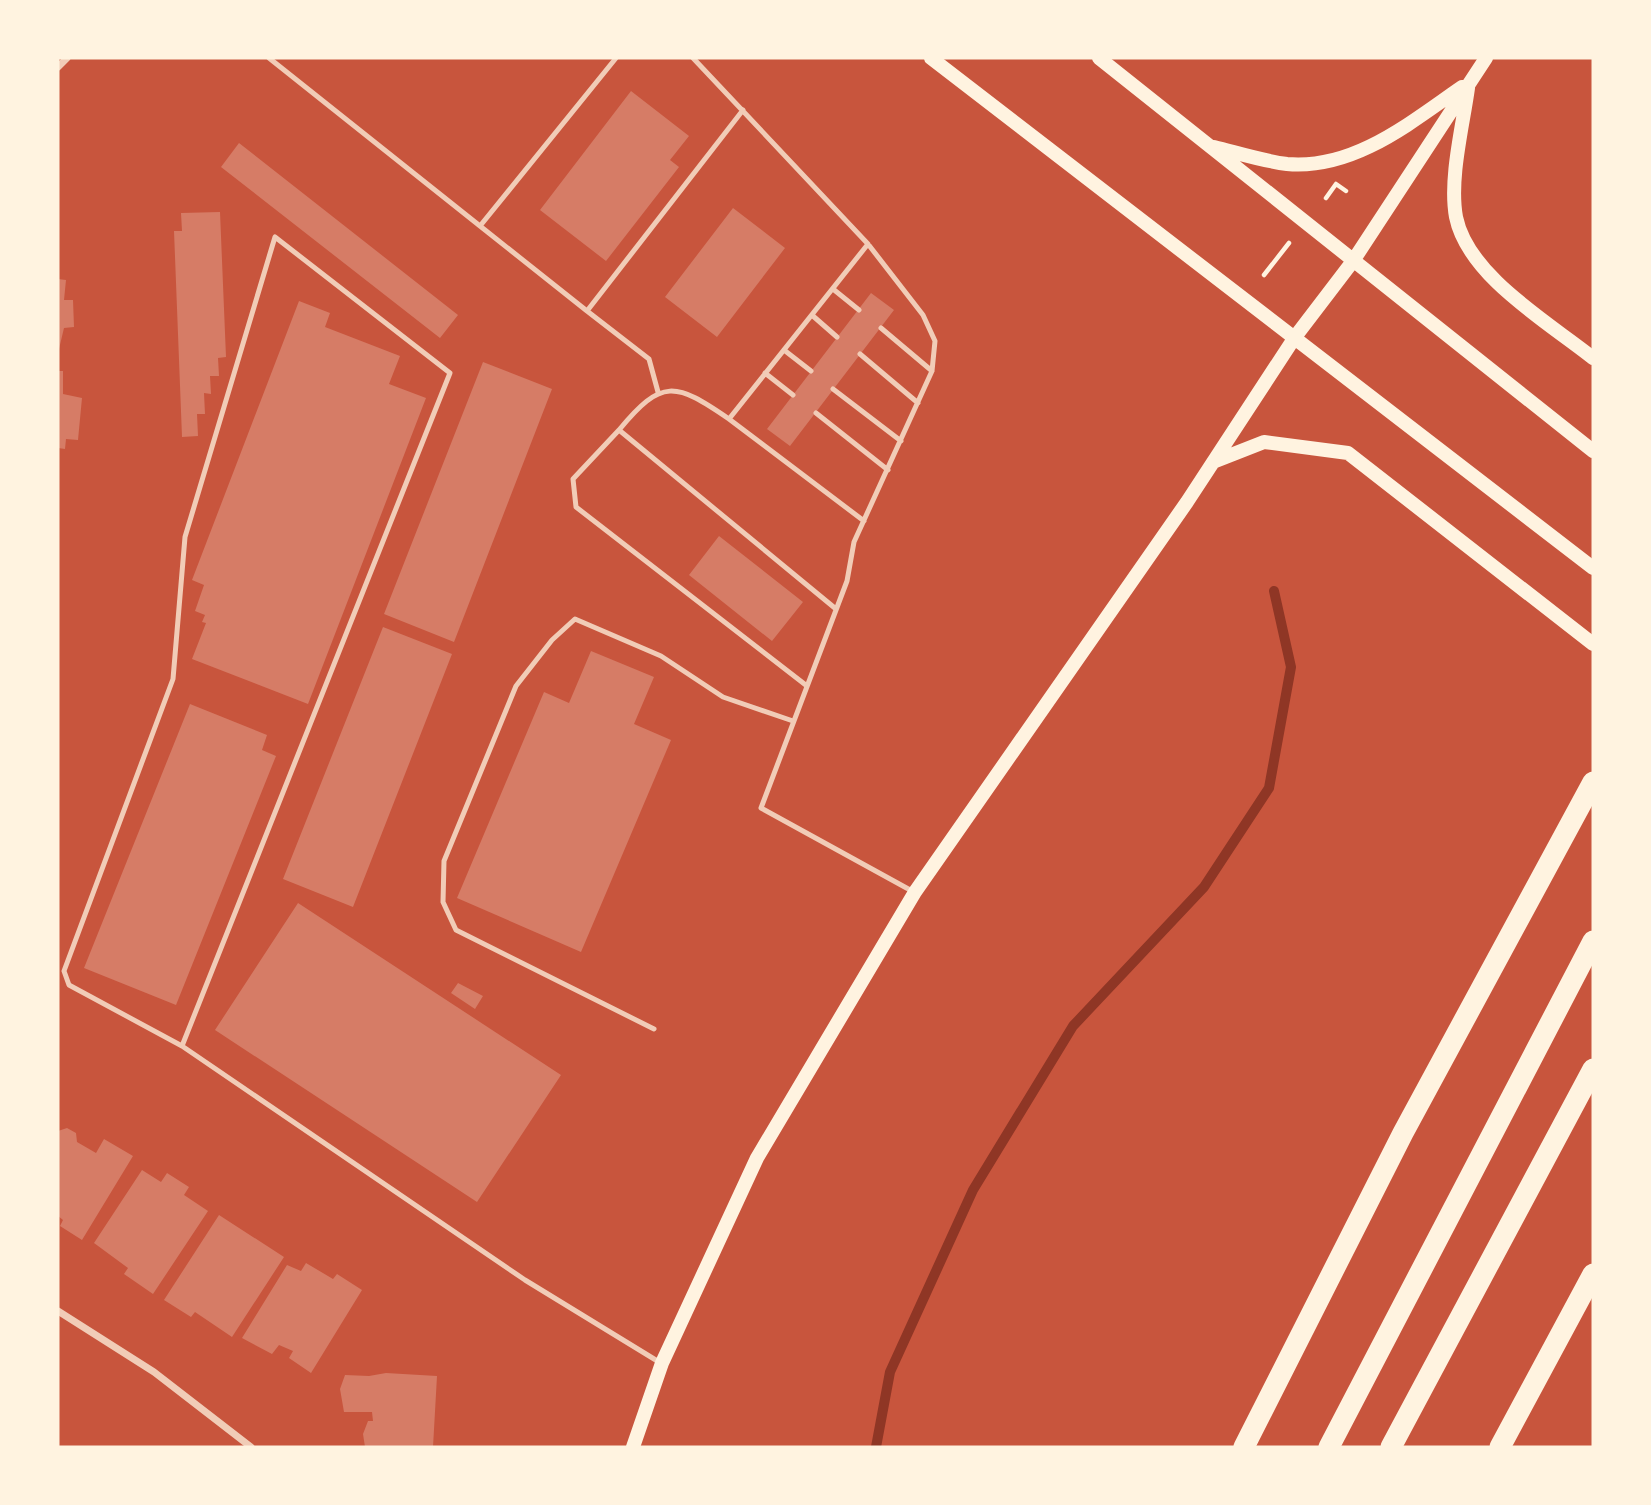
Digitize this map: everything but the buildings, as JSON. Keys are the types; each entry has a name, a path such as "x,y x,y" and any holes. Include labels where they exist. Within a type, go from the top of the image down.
{"highway":[{"path":"1244,1447 1403,1133 1593,782"},
{"path":"1329,1447 1593,941"},
{"path":"1391,1447 1593,1069"},
{"path":"1500,1447 1593,1274"}],"main road":[{"path":"931,58 1593,568"},
{"path":"1099,58 1593,451"},
{"path":"633,1447 662,1363 757,1158 915,892 1213,462 1295,337 1353,261 1486,58"},
{"path":"1210,147 1289,164 1332,159 1377,144 1469,83"},
{"path":"1469,83 1456,194 1456,216 1465,244 1497,282 1593,358"},
{"path":"1213,462 1264,442 1348,453 1593,644"}],"street":[{"path":"58,67 66,58"},
{"path":"58,1311 154,1372 251,1447"}],"lane":[{"path":"269,58 649,359 658,392"},
{"path":"480,226 616,58"},
{"path":"693,58 868,244 923,315 935,341 932,370 854,542 847,581 761,808 915,892"},
{"path":"587,311 743,110"},
{"path":"183,1046 450,373 275,237 185,537 173,679 64,971 69,985 183,1046 525,1280 662,1363"},
{"path":"729,419 868,244"},
{"path":"833,289 859,310"},
{"path":"813,316 837,337"},
{"path":"881,328 932,370"},
{"path":"784,350 811,372"},
{"path":"860,354 918,403"},
{"path":"765,373 793,395"},
{"path":"833,389 901,441"},
{"path":"807,686 576,507 573,479 646,398 658,392 696,397 864,521"},
{"path":"816,412 888,470"},
{"path":"619,430 836,609"},
{"path":"654,1029 456,930 443,902 443,861 516,686 552,640 575,619 661,656 723,697 793,721"}],"path":[{"path":"1326,198 1336,184"},
{"path":"1264,275 1289,243"}],"waterway":[{"path":"876,1447 890,1372 973,1190 1073,1026 1204,887 1269,788 1291,667 1274,591"}]}
